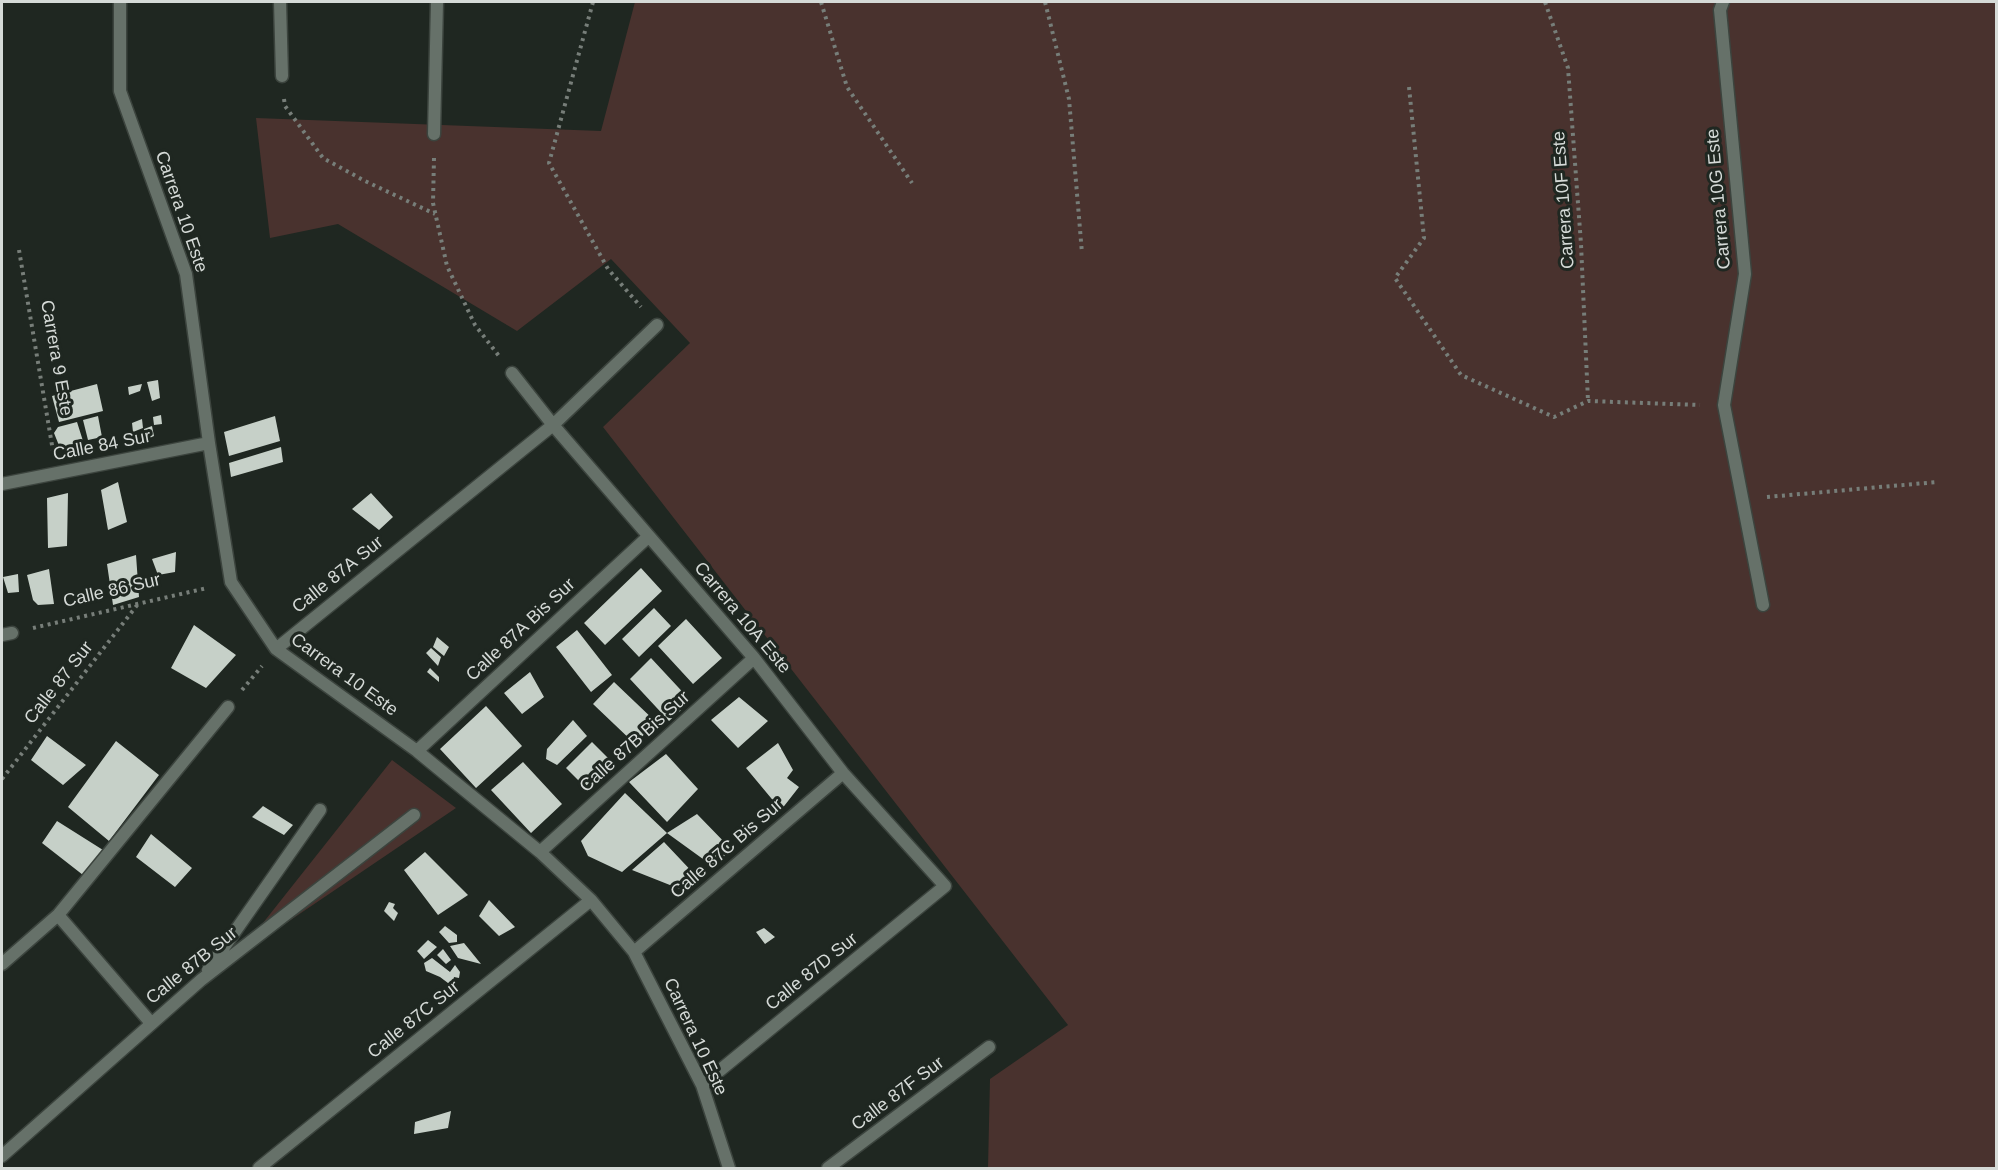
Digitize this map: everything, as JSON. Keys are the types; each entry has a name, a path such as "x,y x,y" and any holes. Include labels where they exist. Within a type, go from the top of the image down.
{"street":[{"name":"Carrera 10 Este","path":"120,2 120,91 186,274 231,582 276,649 417,751 540,852 591,900 634,952 702,1085 729,1168"},
{"path":"280,2 282,76"},
{"path":"434,134 437,2"},
{"name":"Carrera 10G Este","path":"1723,2 1720,10 1745,274 1724,405 1763,605"},
{"name":"Calle 87A Sur","path":"276,649 553,425 657,325"},
{"name":"Carrera 10A Este","path":"512,374 553,425 754,658 843,773 945,886"},
{"name":"Calle 84 Sur","path":"2,484 209,443"},
{"name":"Calle 87A Bis Sur","path":"417,751 649,536"},
{"name":"Calle 87B Bis Sur","path":"540,852 754,658"},
{"path":"2,964 58,915 228,707"},
{"name":"Calle 87C Bis Sur","path":"634,952 843,773"},
{"path":"201,980 320,810"},
{"name":"Calle 87B Sur","path":"2,1156 201,980 414,815"},
{"name":"Calle 87D Sur","path":"702,1085 945,886"},
{"name":"Calle 87C Sur","path":"259,1168 591,900"},
{"path":"58,915 151,1023"},
{"name":"Calle 87F Sur","path":"828,1168 989,1047"}],"path":[{"path":"592,2 549,163 608,269 657,325"},
{"path":"821,2 847,87 912,183"},
{"path":"1045,2 1069,99 1082,253"},
{"name":"Carrera 10F Este","path":"1545,2 1568,69 1581,244 1588,401"},
{"path":"282,76 285,106 323,158 435,214"},
{"path":"1409,87 1424,238 1395,278 1461,375 1554,417 1588,401 1724,405"},
{"path":"434,134 433,203 447,266 475,324 512,374"},
{"name":"Carrera 9 Este","path":"19,250 57,473"},
{"path":"1742,499 1937,482"},
{"name":"Calle 86 Sur","path":"7,634 231,582"},
{"name":"Calle 87 Sur","path":"2,780 139,603"},
{"path":"228,707 276,649"}],"shaded area":[{"path":"635,2 1996,2 1996,1168 988,1168 990,1079 1068,1025 603,427 690,343 611,259 517,331 338,224 270,238 256,118 601,131"},
{"path":"392,760 456,808 236,957"}],"building":[{"path":"158,380 160,398 152,401 147,382"},
{"path":"97,384 103,411 59,422 52,396"},
{"path":"142,384 140,391 129,395 128,387"},
{"path":"161,415 162,424 154,425 153,417"},
{"path":"98,416 102,437 88,440 83,420"},
{"path":"275,416 280,441 229,456 224,432"},
{"path":"142,419 143,428 133,432 132,423"},
{"path":"77,422 83,441 60,448 54,433 58,427"},
{"path":"152,426 154,436 145,440 144,429"},
{"path":"281,447 283,462 231,477 229,463"},
{"path":"118,482 127,522 108,530 101,490"},
{"path":"68,493 67,546 48,548 47,498"},
{"path":"371,493 393,517 379,530 352,509"},
{"path":"176,552 175,572 158,575 152,559"},
{"path":"136,555 139,597 113,605 107,564"},
{"path":"641,568 662,591 605,645 584,623"},
{"path":"49,569 54,604 38,605 33,600 27,575"},
{"path":"18,574 19,592 8,593 3,577"},
{"path":"654,608 671,626 639,657 622,639"},
{"path":"686,619 722,658 693,684 658,646"},
{"path":"194,625 236,655 206,688 171,668"},
{"path":"577,630 612,675 591,692 556,647"},
{"path":"437,637 449,647 444,656 433,647"},
{"path":"431,648 441,657 438,666 426,653"},
{"path":"651,658 691,701 669,721 630,679"},
{"path":"430,668 439,677 439,682 427,672"},
{"path":"530,672 544,697 522,714 504,693"},
{"path":"614,682 656,722 635,744 593,704"},
{"path":"739,697 768,721 738,748 711,720"},
{"path":"486,706 522,746 476,788 440,749"},
{"path":"573,720 587,736 557,765 546,759 547,749"},
{"path":"47,736 86,765 63,785 31,760"},
{"path":"116,741 159,775 109,841 68,807"},
{"path":"592,742 611,761 585,787 566,768"},
{"path":"778,743 793,770 787,778 799,787 781,810 746,768"},
{"path":"666,754 698,789 667,822 629,782"},
{"path":"523,762 562,804 531,833 491,790"},
{"path":"625,793 667,833 622,872 588,856 581,841"},
{"path":"263,806 293,825 284,835 252,817"},
{"path":"697,814 731,849 714,867 667,833"},
{"path":"57,821 103,850 83,875 42,843"},
{"path":"151,834 192,868 175,887 136,857"},
{"path":"664,842 698,878 680,889 632,870"},
{"path":"425,852 468,895 438,915 404,870"},
{"path":"489,900 515,927 499,936 479,916"},
{"path":"389,902 395,904 393,908 398,913 394,921 384,911"},
{"path":"445,926 457,935 457,942 449,943 439,932"},
{"path":"764,928 775,937 765,944 756,932"},
{"path":"428,940 437,947 424,959 417,951"},
{"path":"464,943 481,964 458,958 450,946"},
{"path":"443,949 451,960 446,964 437,955"},
{"path":"432,958 450,972 455,965 460,972 459,978 454,977 452,986 426,971 424,963"},
{"path":"451,1111 448,1128 414,1134 415,1122"}]}
